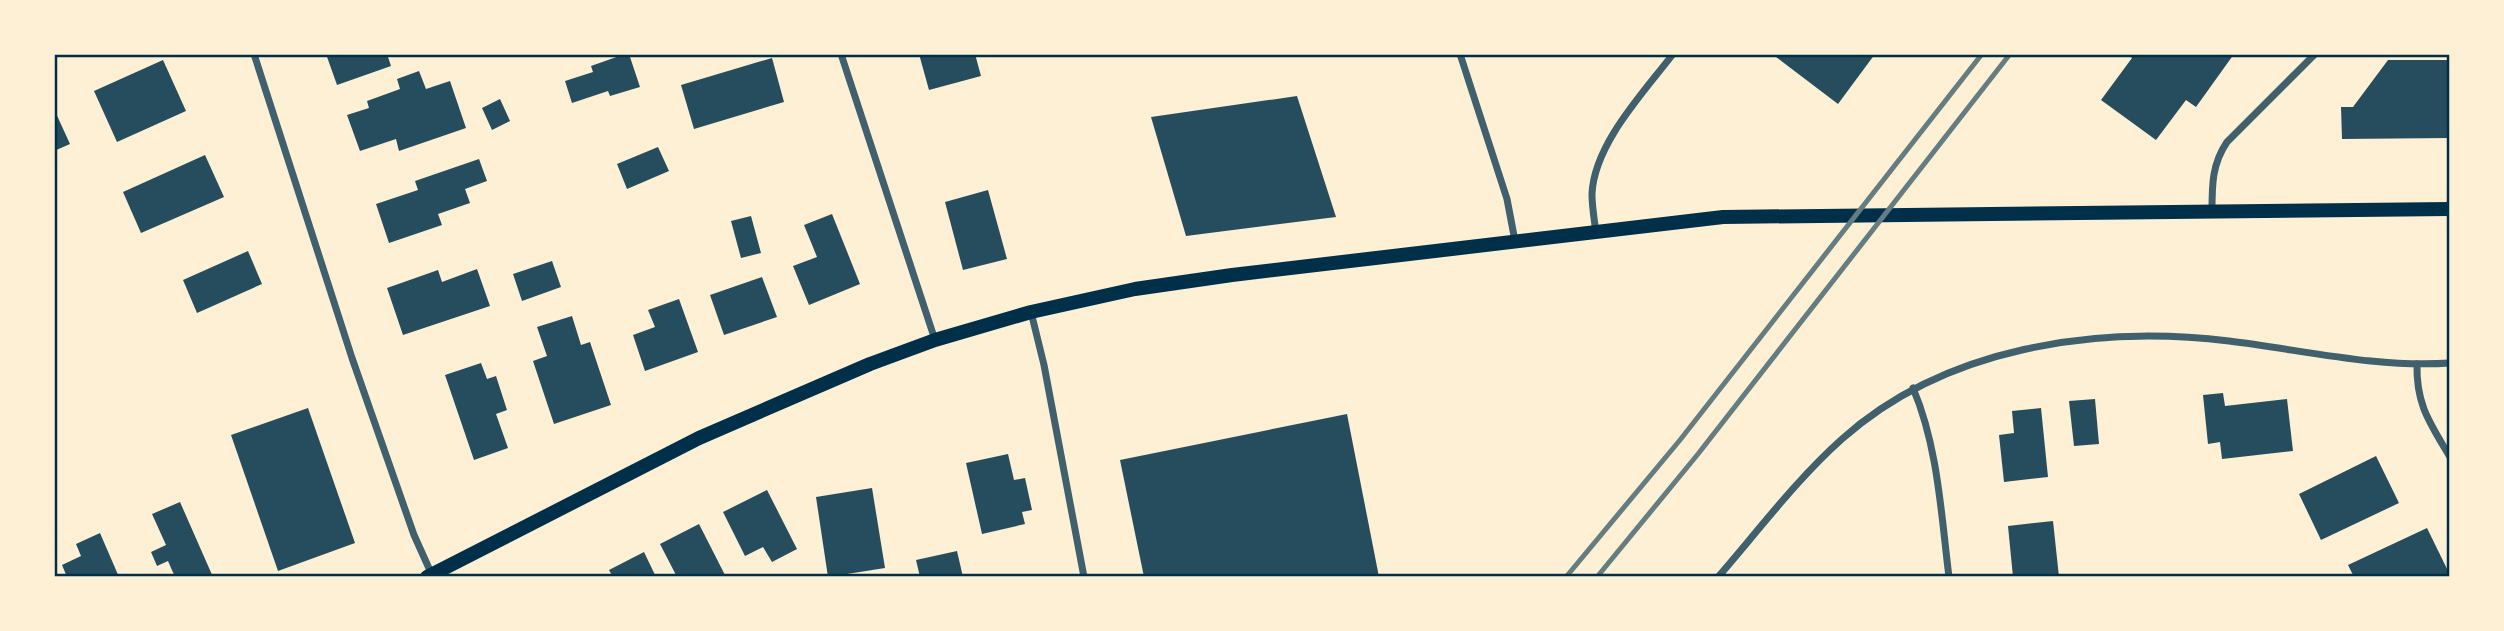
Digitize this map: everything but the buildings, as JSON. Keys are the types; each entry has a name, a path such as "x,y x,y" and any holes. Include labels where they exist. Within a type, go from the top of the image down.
{"main road":[{"path":"429,576 699,438 836,378 936,340 1031,312 1135,289 1723,217 2450,209"}],"street":[{"path":"254,54 352,358 429,576"},
{"path":"841,54 936,340"},
{"path":"1460,54 1507,199 1515,242"},
{"path":"1596,232 1592,193 1602,155 1630,109 1673,54"},
{"path":"2212,211 2212,181 2219,154 2227,142 2315,54"},
{"path":"1031,312 1044,365 1083,577"},
{"path":"1718,577 1834,446 1913,387 1969,364 2071,342 2137,337 2229,341 2356,359 2417,364 2450,363"},
{"path":"2417,364 2419,397 2425,414 2450,457"},
{"path":"1913,387 1928,426 1949,577"}],"railway":[{"path":"1566,577 1680,440 1982,54"},
{"path":"1597,577 1698,454 2010,54"}]}
